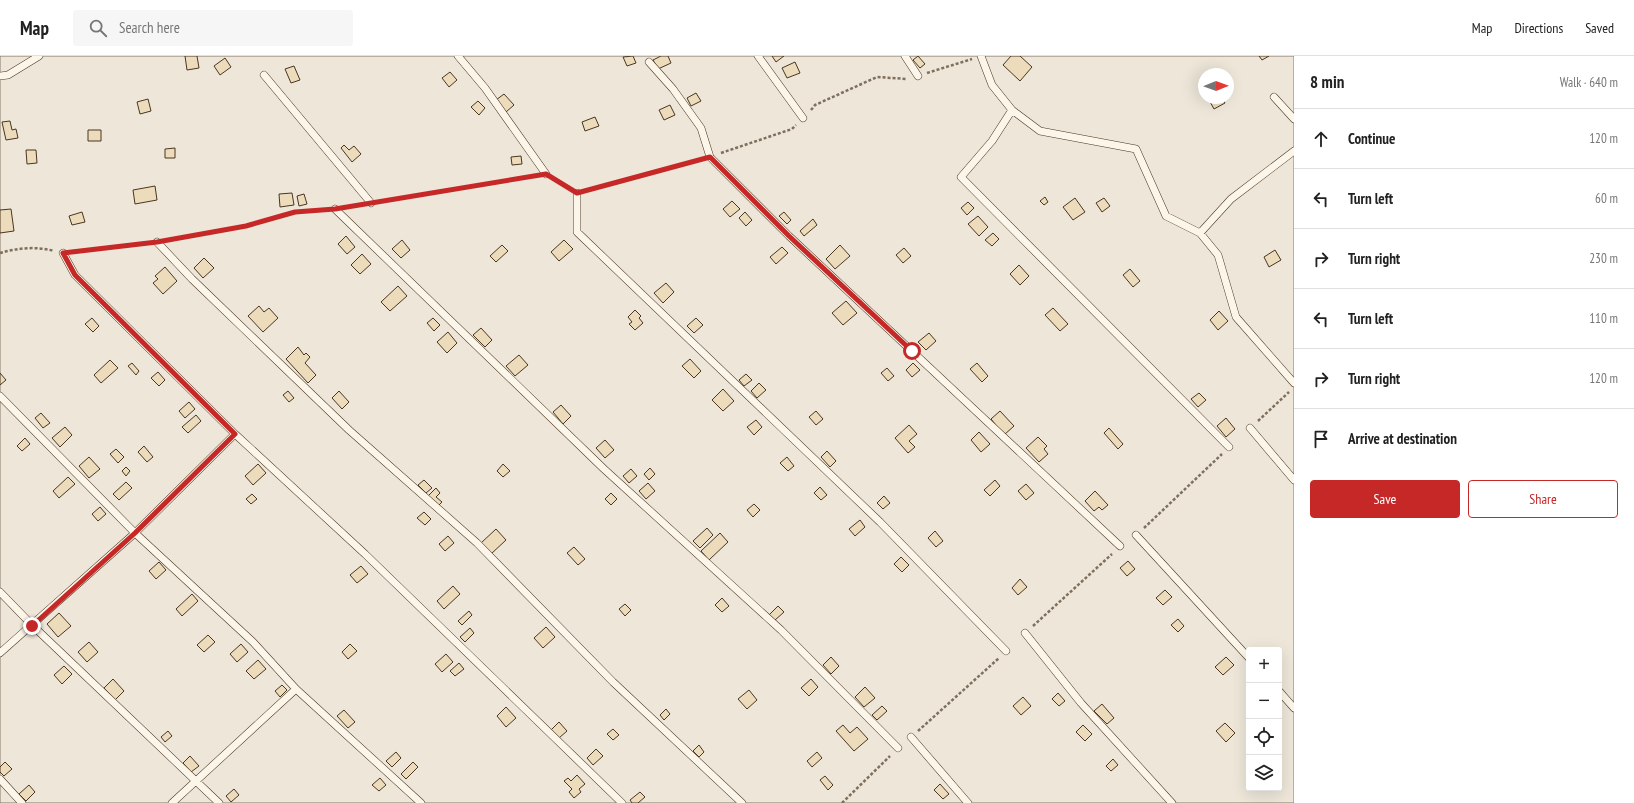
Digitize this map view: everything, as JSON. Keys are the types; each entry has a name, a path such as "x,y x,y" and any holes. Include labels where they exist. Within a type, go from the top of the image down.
{"lane":[{"path":"0,76 8,75 39,56"},
{"path":"458,56 484,88 546,174"},
{"path":"758,56 803,118"},
{"path":"905,56 918,76"},
{"path":"981,56 992,85 1012,110 1040,131 1136,149 1166,216 1200,233 1218,255 1236,317 1294,384"},
{"path":"649,62 673,89 701,128 710,157 789,236 1120,546"},
{"path":"264,75 371,203"},
{"path":"1274,97 1294,119"},
{"path":"1012,110 992,141 961,177 1230,447"},
{"path":"1200,233 1231,199 1294,151"},
{"path":"577,193 577,232 880,522 1006,651"},
{"path":"335,209 604,469 781,630 898,748"},
{"path":"157,242 192,279 349,430 477,543 613,682 742,803"},
{"path":"63,253 75,275 235,434 365,554 622,803"},
{"path":"0,396 135,533 253,642 296,689 421,803"},
{"path":"1250,428 1294,480"},
{"path":"0,653 135,533 235,434"},
{"path":"1136,535 1246,655"},
{"path":"0,592 32,626 219,803"},
{"path":"1025,634 1081,703 1172,803"},
{"path":"172,803 296,689"},
{"path":"1282,694 1294,708"},
{"path":"911,736 968,803"},
{"path":"0,779 22,803"}],"path":[{"path":"0,253 13,249 44,248 63,253 157,242 246,226 295,212 335,209 546,174 577,193 710,157 792,129 815,105 877,77 904,80 981,56"},
{"path":"1250,428 1294,387"},
{"path":"1136,535 1230,447"},
{"path":"1025,634 1120,546"},
{"path":"911,736 1006,651"},
{"path":"842,803 898,748"}],"shaded area":[{"path":"0,56 1294,56 1294,803 0,803"}],"building":[{"path":"185,56 197,56 199,68 187,70"},
{"path":"633,56 636,63 627,66 623,57"},
{"path":"661,56 668,56 671,63 658,69 653,60"},
{"path":"772,56 784,56 776,62"},
{"path":"918,56 925,64 920,68 913,60"},
{"path":"1011,56 1020,56 1032,67 1020,81 1003,65"},
{"path":"1259,56 1269,56 1262,60"},
{"path":"225,58 231,67 220,75 214,66"},
{"path":"795,62 800,73 787,78 782,68"},
{"path":"294,66 300,80 291,83 285,69"},
{"path":"450,72 457,80 449,87 442,78"},
{"path":"696,93 701,101 691,106 687,98"},
{"path":"504,94 514,105 506,112 496,100"},
{"path":"148,99 151,111 140,114 137,102"},
{"path":"478,101 485,108 479,115 471,107"},
{"path":"1211,104 1223,104 1214,109"},
{"path":"670,105 675,115 664,120 659,110"},
{"path":"595,117 599,126 585,131 582,122"},
{"path":"10,121 12,130 16,129 18,138 6,140 2,122"},
{"path":"88,130 101,130 101,141 88,141"},
{"path":"344,145 349,150 354,146 361,154 352,162 341,148"},
{"path":"175,148 175,158 165,158 165,149"},
{"path":"26,150 36,150 37,163 27,164"},
{"path":"521,156 522,164 512,165 511,157"},
{"path":"155,186 157,200 135,204 133,190"},
{"path":"292,193 294,205 280,207 279,194"},
{"path":"304,194 307,204 299,206 297,196"},
{"path":"1045,197 1048,202 1044,205 1040,201"},
{"path":"1075,198 1085,212 1073,220 1063,207"},
{"path":"1104,198 1110,206 1102,212 1096,203"},
{"path":"732,201 740,209 730,217 723,209"},
{"path":"968,202 974,208 967,215 961,208"},
{"path":"11,209 14,231 0,233 0,210"},
{"path":"82,212 85,222 72,225 69,216"},
{"path":"745,212 752,220 746,226 739,218"},
{"path":"784,212 791,220 787,224 779,216"},
{"path":"978,216 988,227 979,236 968,224"},
{"path":"813,219 817,225 804,236 800,231"},
{"path":"993,233 999,239 992,246 985,240"},
{"path":"346,236 355,247 347,254 338,244"},
{"path":"402,240 410,250 401,258 392,249"},
{"path":"564,240 573,249 559,261 551,252"},
{"path":"502,245 508,251 496,262 490,256"},
{"path":"840,245 850,256 835,269 826,259"},
{"path":"782,247 788,253 776,264 770,257"},
{"path":"904,248 911,256 903,263 896,255"},
{"path":"1275,250 1281,260 1269,267 1264,257"},
{"path":"362,254 371,264 360,274 351,265"},
{"path":"204,258 214,268 203,278 194,268"},
{"path":"1019,265 1029,276 1020,285 1010,274"},
{"path":"165,267 177,281 163,294 153,283 158,279 155,276"},
{"path":"1130,269 1140,281 1133,287 1123,275"},
{"path":"666,283 674,292 663,303 654,293"},
{"path":"398,286 407,296 390,311 381,302"},
{"path":"846,301 857,313 843,325 832,313"},
{"path":"259,306 264,312 269,308 278,318 263,332 248,316"},
{"path":"1053,308 1068,324 1060,331 1045,315"},
{"path":"635,310 641,316 639,318 643,323 635,330 629,324 632,322 628,317"},
{"path":"1219,311 1228,321 1218,330 1210,320"},
{"path":"92,318 99,326 93,332 85,324"},
{"path":"433,318 440,325 434,331 427,323"},
{"path":"696,318 703,325 694,333 687,326"},
{"path":"481,328 492,340 485,347 473,335"},
{"path":"448,332 457,343 447,353 437,342"},
{"path":"929,333 936,341 926,350 918,342"},
{"path":"298,347 304,355 306,353 310,357 305,363 316,375 308,383 286,359"},
{"path":"519,355 528,365 515,376 506,366"},
{"path":"690,359 701,371 694,378 682,366"},
{"path":"110,360 118,368 101,383 94,375"},
{"path":"132,363 139,371 136,375 128,366"},
{"path":"913,363 920,370 912,377 906,370"},
{"path":"977,363 988,376 982,382 970,369"},
{"path":"887,368 894,376 888,381 881,373"},
{"path":"158,372 165,380 159,386 151,378"},
{"path":"0,373 6,380 0,385"},
{"path":"746,374 752,380 744,386 739,380"},
{"path":"759,383 766,390 757,398 751,391"},
{"path":"723,389 734,401 723,411 712,400"},
{"path":"288,391 294,398 289,402 283,395"},
{"path":"339,391 349,402 342,409 332,398"},
{"path":"1199,393 1206,400 1198,407 1191,399"},
{"path":"189,402 195,409 185,418 179,411"},
{"path":"561,405 571,416 563,424 553,412"},
{"path":"816,411 823,419 816,425 809,417"},
{"path":"1000,411 1014,426 1004,435 991,419"},
{"path":"41,413 50,423 43,428 35,418"},
{"path":"196,415 201,421 188,433 182,427"},
{"path":"1226,418 1235,429 1226,437 1217,426"},
{"path":"756,420 762,427 754,435 747,427"},
{"path":"909,425 917,434 909,441 915,447 908,453 895,438"},
{"path":"65,427 72,435 60,447 52,438"},
{"path":"1109,428 1123,444 1118,449 1104,433"},
{"path":"979,432 990,444 981,452 971,440"},
{"path":"1038,437 1047,446 1044,449 1048,454 1039,462 1026,448"},
{"path":"25,438 30,444 22,451 17,446"},
{"path":"605,440 614,450 605,458 596,448"},
{"path":"144,446 153,457 147,462 138,452"},
{"path":"116,449 124,457 118,463 110,454"},
{"path":"827,451 836,461 830,467 821,457"},
{"path":"89,457 100,469 89,478 79,466"},
{"path":"787,457 794,466 788,471 780,463"},
{"path":"258,464 266,473 253,485 245,476"},
{"path":"503,464 510,471 503,477 497,471"},
{"path":"126,467 130,471 126,476 122,471"},
{"path":"650,468 655,474 649,480 644,474"},
{"path":"631,469 637,476 629,483 623,476"},
{"path":"68,477 75,484 59,498 53,491"},
{"path":"424,480 432,488 426,493 418,485"},
{"path":"995,480 1000,486 990,496 984,490"},
{"path":"126,482 132,488 119,500 113,494"},
{"path":"648,483 655,491 646,499 639,491"},
{"path":"1026,484 1034,493 1026,500 1018,491"},
{"path":"820,487 827,495 821,500 814,493"},
{"path":"436,488 440,493 436,497 442,502 438,506 428,496"},
{"path":"1095,491 1108,505 1102,510 1099,507 1094,511 1085,501"},
{"path":"611,493 617,499 611,505 605,499"},
{"path":"252,494 257,499 251,504 246,499"},
{"path":"884,496 890,503 883,509 877,503"},
{"path":"754,504 760,510 753,517 747,510"},
{"path":"100,507 106,514 98,521 92,514"},
{"path":"424,512 431,519 425,525 417,518"},
{"path":"860,520 865,527 855,536 849,529"},
{"path":"707,528 713,535 700,548 693,541"},
{"path":"496,529 506,540 491,554 481,543"},
{"path":"935,531 943,541 936,547 928,538"},
{"path":"720,533 728,542 709,560 701,551"},
{"path":"448,536 454,543 445,551 439,544"},
{"path":"574,547 585,559 578,565 567,553"},
{"path":"901,557 909,565 902,572 894,564"},
{"path":"1128,561 1135,569 1127,576 1120,568"},
{"path":"159,562 166,570 156,579 149,571"},
{"path":"361,566 368,574 357,583 350,575"},
{"path":"1020,579 1027,587 1018,595 1012,588"},
{"path":"453,586 460,594 444,609 437,601"},
{"path":"1165,590 1172,597 1163,605 1156,598"},
{"path":"192,594 198,601 182,616 176,609"},
{"path":"722,598 729,606 722,612 715,605"},
{"path":"625,604 631,610 625,616 619,609"},
{"path":"778,606 784,612 774,621 769,615"},
{"path":"469,611 472,615 462,625 458,621"},
{"path":"59,613 71,626 58,637 47,624"},
{"path":"1178,619 1184,626 1178,632 1171,625"},
{"path":"546,627 555,637 543,648 534,638"},
{"path":"470,628 474,633 465,642 460,637"},
{"path":"208,635 215,642 204,652 197,645"},
{"path":"89,642 98,652 87,662 78,652"},
{"path":"241,644 248,652 237,662 230,654"},
{"path":"350,644 357,651 348,659 342,652"},
{"path":"446,654 453,662 442,672 435,664"},
{"path":"831,657 839,666 831,674 823,665"},
{"path":"1226,657 1234,665 1223,675 1215,667"},
{"path":"258,660 266,669 254,679 246,671"},
{"path":"459,663 464,669 455,676 450,671"},
{"path":"64,666 72,674 62,684 54,675"},
{"path":"113,679 124,691 115,700 104,688"},
{"path":"811,679 818,687 809,696 801,688"},
{"path":"282,685 287,690 280,697 275,691"},
{"path":"865,687 875,698 864,707 855,697"},
{"path":"749,690 757,700 747,709 738,699"},
{"path":"1058,693 1065,701 1059,706 1052,699"},
{"path":"1023,697 1031,706 1021,715 1013,706"},
{"path":"1102,704 1114,718 1107,724 1094,711"},
{"path":"882,706 887,711 877,720 872,715"},
{"path":"506,707 516,718 506,727 497,716"},
{"path":"666,709 670,714 664,720 660,715"},
{"path":"344,710 355,722 348,728 337,716"},
{"path":"559,722 567,731 559,738 551,730"},
{"path":"1225,723 1235,733 1226,742 1216,731"},
{"path":"843,725 850,733 857,727 868,739 854,751 836,731"},
{"path":"1083,725 1092,734 1085,741 1076,732"},
{"path":"613,729 619,735 613,740 607,734"},
{"path":"168,731 172,736 165,742 161,737"},
{"path":"699,745 704,752 699,757 693,751"},
{"path":"596,749 603,756 593,765 587,758"},
{"path":"396,752 401,758 392,767 386,761"},
{"path":"817,752 822,758 812,767 807,761"},
{"path":"190,756 199,766 191,772 183,763"},
{"path":"1113,759 1118,765 1111,771 1106,766"},
{"path":"5,762 12,769 4,776 0,772 0,767"},
{"path":"413,762 418,767 406,779 401,774"},
{"path":"577,775 585,784 579,789 581,792 574,798 569,792 572,789 564,781 568,778 571,781"},
{"path":"825,776 833,785 828,790 820,780"},
{"path":"380,778 386,785 379,791 372,785"},
{"path":"940,784 949,794 943,799 934,790"},
{"path":"29,785 35,792 26,801 19,794"},
{"path":"234,789 239,795 231,802 226,796"},
{"path":"640,792 645,797 638,803 632,803 630,800"}],"route":[{"path":"32,626 135,533 235,434 75,275 63,253 157,242 246,226 295,212 335,209 546,174 577,193 710,157 789,236 912,351"}]}
